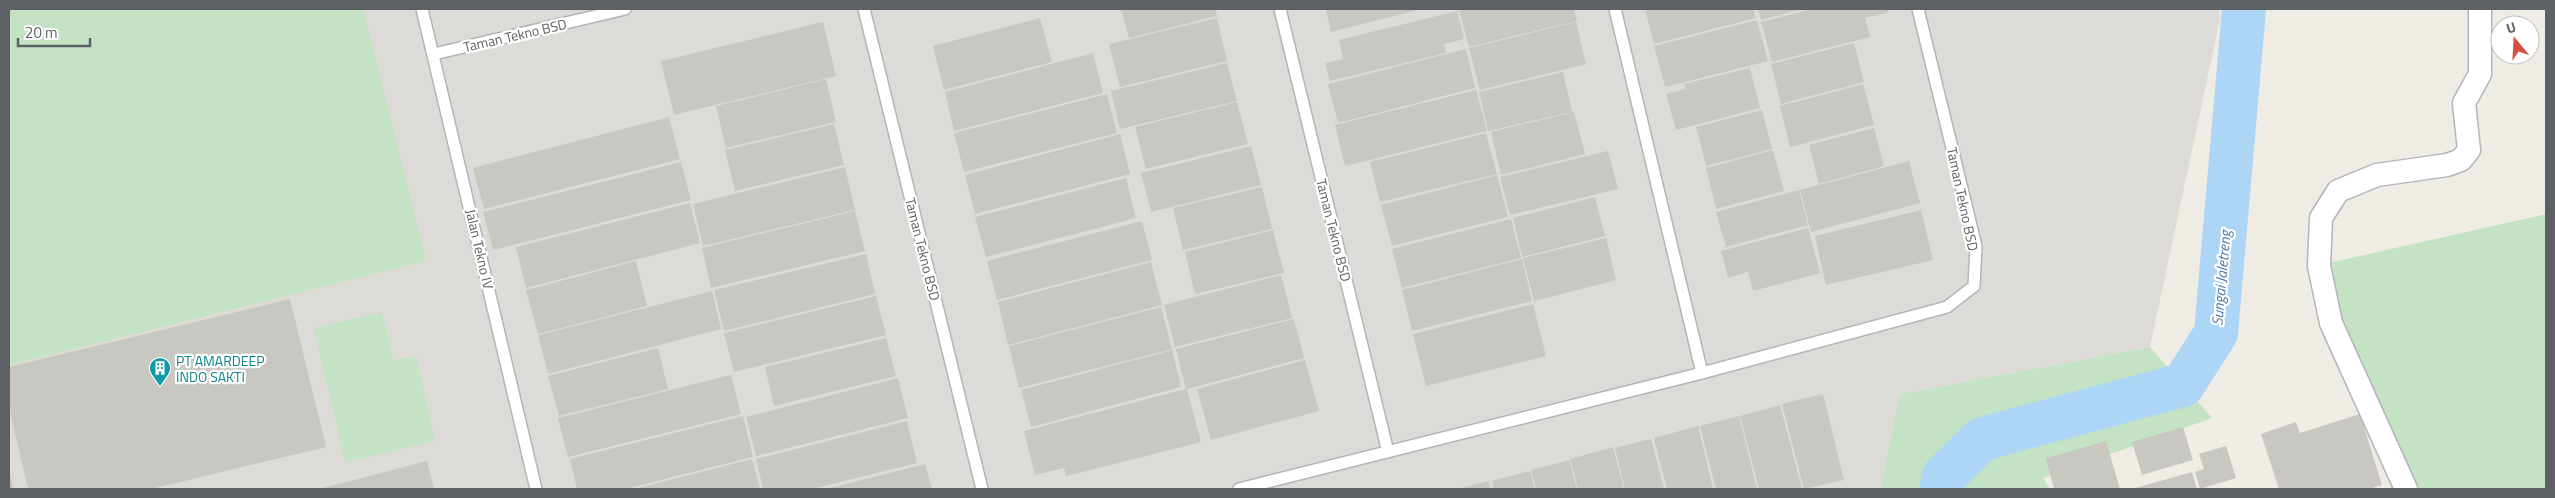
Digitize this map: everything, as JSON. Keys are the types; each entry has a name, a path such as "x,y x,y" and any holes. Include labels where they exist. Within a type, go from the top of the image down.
{"street":[{"path":"2406,489 2331,323 2319,266 2321,218 2338,191 2377,175 2447,165 2461,160 2469,150 2464,103 2480,74 2480,9"}],"lane":[{"name":"Jalan Tekno IV","path":"422,9 536,489"},
{"name":"Taman Tekno BSD","path":"434,54 625,9"},
{"name":"Taman Tekno BSD","path":"864,9 982,489"},
{"name":"Taman Tekno BSD","path":"1280,9 1388,452"},
{"path":"1615,9 1702,373"},
{"name":"Taman Tekno BSD","path":"1239,489 1702,373 1947,307 1974,286 1976,246 1918,9"}],"shaded area":[{"path":"9,9 2219,9 2220,19 2150,347 1900,394 1880,489 9,489"}],"green space":[{"path":"9,9 363,9 426,261 9,365"},
{"path":"2546,214 2546,489 2412,489 2320,265"},
{"path":"382,312 394,360 416,356 435,441 345,462 314,328"},
{"path":"2150,347 2212,418 2043,478 2050,489 1880,489 1900,394"}],"building":[{"path":"1121,9 1215,9 1217,16 1129,38"},
{"path":"1326,9 1421,9 1331,32"},
{"path":"1459,9 1574,9 1577,21 1469,47"},
{"path":"1645,9 1753,9 1756,18 1654,44"},
{"path":"1758,9 1803,9 1761,20"},
{"path":"1812,9 1888,9 1889,12 1865,18 1870,37 1772,62 1761,22"},
{"path":"1457,11 1464,39 1444,44 1446,53 1330,81 1325,63 1343,59 1339,40"},
{"path":"1040,18 1052,62 944,90 933,46"},
{"path":"1217,18 1227,61 1120,87 1109,44"},
{"path":"1757,20 1768,61 1665,87 1654,46"},
{"path":"823,22 836,76 674,115 661,61"},
{"path":"1576,22 1586,64 1480,90 1469,48"},
{"path":"1854,43 1864,82 1781,104 1771,64"},
{"path":"1466,49 1475,88 1338,123 1328,84"},
{"path":"1093,53 1103,93 954,131 945,92"},
{"path":"1227,63 1237,101 1120,129 1111,91"},
{"path":"1750,68 1760,108 1676,130 1666,94 1686,89 1684,84"},
{"path":"1563,72 1572,112 1488,131 1479,92"},
{"path":"826,79 836,122 726,148 716,106"},
{"path":"1863,84 1874,125 1790,147 1780,106"},
{"path":"1476,90 1487,131 1345,166 1335,125"},
{"path":"1107,94 1117,133 964,172 954,133"},
{"path":"1237,102 1248,144 1146,169 1135,127"},
{"path":"1762,110 1772,149 1706,166 1696,127"},
{"path":"1574,112 1585,154 1501,175 1491,132"},
{"path":"669,117 680,159 484,209 473,168"},
{"path":"834,124 844,165 735,191 725,150"},
{"path":"1874,128 1884,166 1819,184 1809,145"},
{"path":"1486,133 1497,174 1380,202 1370,162"},
{"path":"1120,134 1130,174 975,214 965,175"},
{"path":"1251,146 1261,185 1151,212 1141,173"},
{"path":"1773,150 1784,191 1716,209 1706,168"},
{"path":"1608,151 1618,189 1510,215 1500,177"},
{"path":"1909,161 1920,203 1811,232 1800,190"},
{"path":"681,162 691,200 493,250 483,212"},
{"path":"845,167 855,210 703,246 693,204"},
{"path":"1497,175 1508,217 1392,246 1381,205"},
{"path":"1126,178 1136,218 986,257 975,217"},
{"path":"1262,187 1272,229 1183,250 1173,208"},
{"path":"1799,190 1808,225 1726,247 1716,212"},
{"path":"1595,197 1605,236 1522,257 1513,218"},
{"path":"690,203 700,243 526,288 516,247"},
{"path":"1921,210 1933,260 1826,285 1815,236"},
{"path":"855,211 865,251 711,288 702,248"},
{"path":"1511,219 1521,258 1402,288 1392,249"},
{"path":"1142,221 1152,260 997,300 987,261"},
{"path":"1808,228 1820,273 1753,291 1748,272 1728,278 1721,251"},
{"path":"1273,230 1284,273 1195,294 1185,252"},
{"path":"1606,238 1616,280 1534,301 1523,258"},
{"path":"866,254 875,294 724,331 714,290"},
{"path":"1522,259 1532,301 1412,331 1402,290"},
{"path":"636,261 647,306 538,334 526,290"},
{"path":"1151,262 1162,305 1008,345 998,302"},
{"path":"1281,275 1292,318 1175,347 1164,305"},
{"path":"712,291 721,329 548,374 538,335"},
{"path":"876,296 886,335 734,372 724,333"},
{"name":"PT AMARDEEP INDO SAKTI","path":"290,299 326,447 151,489 28,489 9,407 9,367"},
{"path":"1533,304 1546,356 1426,386 1413,334"},
{"path":"1161,307 1172,349 1019,388 1009,346"},
{"path":"1294,319 1304,358 1187,389 1201,442 1066,476 1064,468 1035,475 1024,431 1186,389 1176,349"},
{"path":"886,338 896,376 774,406 765,367"},
{"path":"658,348 668,389 559,416 548,376"},
{"path":"1172,350 1181,387 1031,427 1021,390"},
{"path":"1305,360 1319,411 1211,440 1197,389"},
{"path":"731,375 741,414 568,457 558,418"},
{"path":"898,378 908,418 756,456 746,417"},
{"path":"1823,394 1844,480 1804,489 1782,404"},
{"path":"1780,405 1802,489 1759,489 1740,416"},
{"path":"2360,414 2382,485 2369,489 2279,489 2261,434 2296,422 2300,433"},
{"path":"743,416 753,457 625,489 577,489 570,459"},
{"path":"1739,416 1757,489 1716,489 1700,426"},
{"path":"907,421 917,463 812,489 763,489 756,459"},
{"path":"1698,426 1713,489 1667,489 1654,438"},
{"path":"2183,427 2193,460 2142,475 2132,442"},
{"path":"1651,439 1664,489 1625,489 1615,448"},
{"path":"2106,441 2120,489 2054,489 2046,458"},
{"path":"2226,446 2236,478 2200,489 2195,472 2204,469 2199,454"},
{"path":"1613,447 1624,489 1578,489 1570,459"},
{"path":"752,459 760,489 634,489"},
{"path":"1569,460 1577,489 1536,489 1531,470"},
{"path":"427,461 434,489 319,489"},
{"path":"925,464 932,489 827,489"},
{"path":"1530,471 1535,489 1494,489 1492,481"},
{"path":"9,472 14,489 9,489"},
{"path":"2192,472 2197,489 2132,489"},
{"path":"1488,481 1491,489 1459,489"}],"waterway":[{"name":"Sungai Jaletreng","path":"1941,489 1944,476 1982,439 2183,385 2216,333 2244,9"}],"place":[{"name":"PT AMARDEEP INDO SAKTI","path":"160,387"}]}
